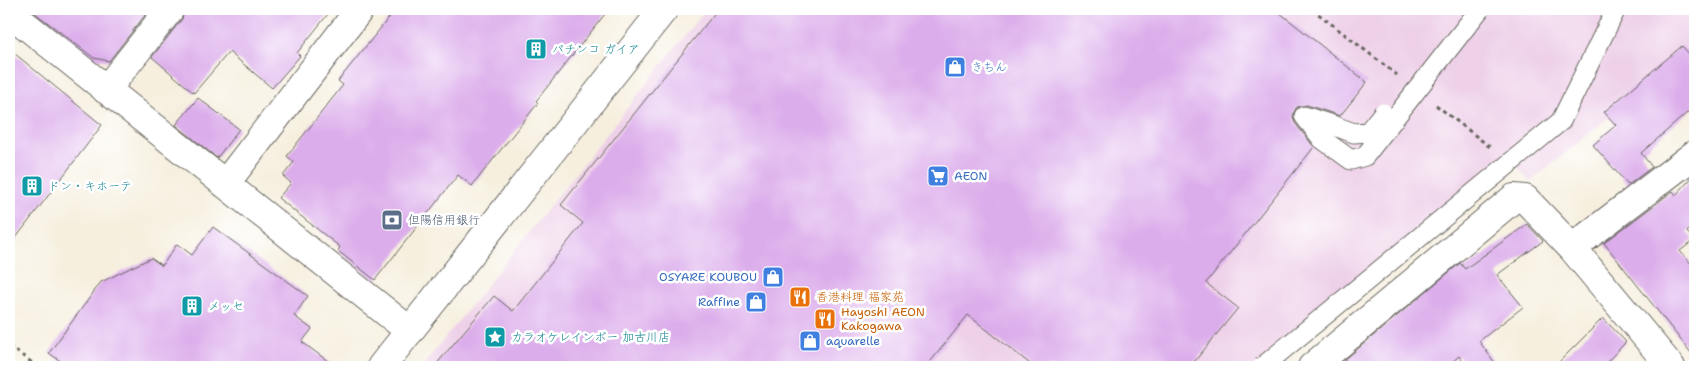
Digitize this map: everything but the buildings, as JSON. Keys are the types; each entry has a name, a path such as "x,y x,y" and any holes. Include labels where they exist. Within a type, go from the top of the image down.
{"street":[{"path":"106,90 170,9"},
{"path":"224,184 360,9"},
{"path":"381,367 664,9"},
{"path":"9,12 410,330"},
{"path":"1572,248 1695,154"},
{"path":"1312,367 1514,198 1525,199 1572,248 1671,367"}],"lane":[{"path":"1464,9 1368,132 1327,132 1351,160 1365,156 1480,9"},
{"path":"1262,367 1562,120 1616,9"}],"path":[{"path":"9,346 38,367"}],"shaded area":[{"name":"AEON","path":"706,9 1695,9 1695,47 1530,182 1516,165 1270,367 422,367"}],"place":[{"name":"パチンコ ガイア","path":"536,49"},
{"name":"きちん","path":"955,67"},
{"name":"AEON","path":"938,176"},
{"name":"ドン・キホーテ","path":"32,186"},
{"name":"但陽信用銀行","path":"392,220"},
{"name":"OSYARE KOUBOU","path":"773,277"},
{"name":"香港料理 福家苑","path":"800,297"},
{"name":"Raffine","path":"756,302"},
{"name":"メッセ","path":"192,306"},
{"name":"Hayoshi AEON Kakogawa","path":"825,319"},
{"name":"カラオケレインボー 加古川店","path":"495,337"},
{"name":"aquarelle","path":"810,341"}]}
